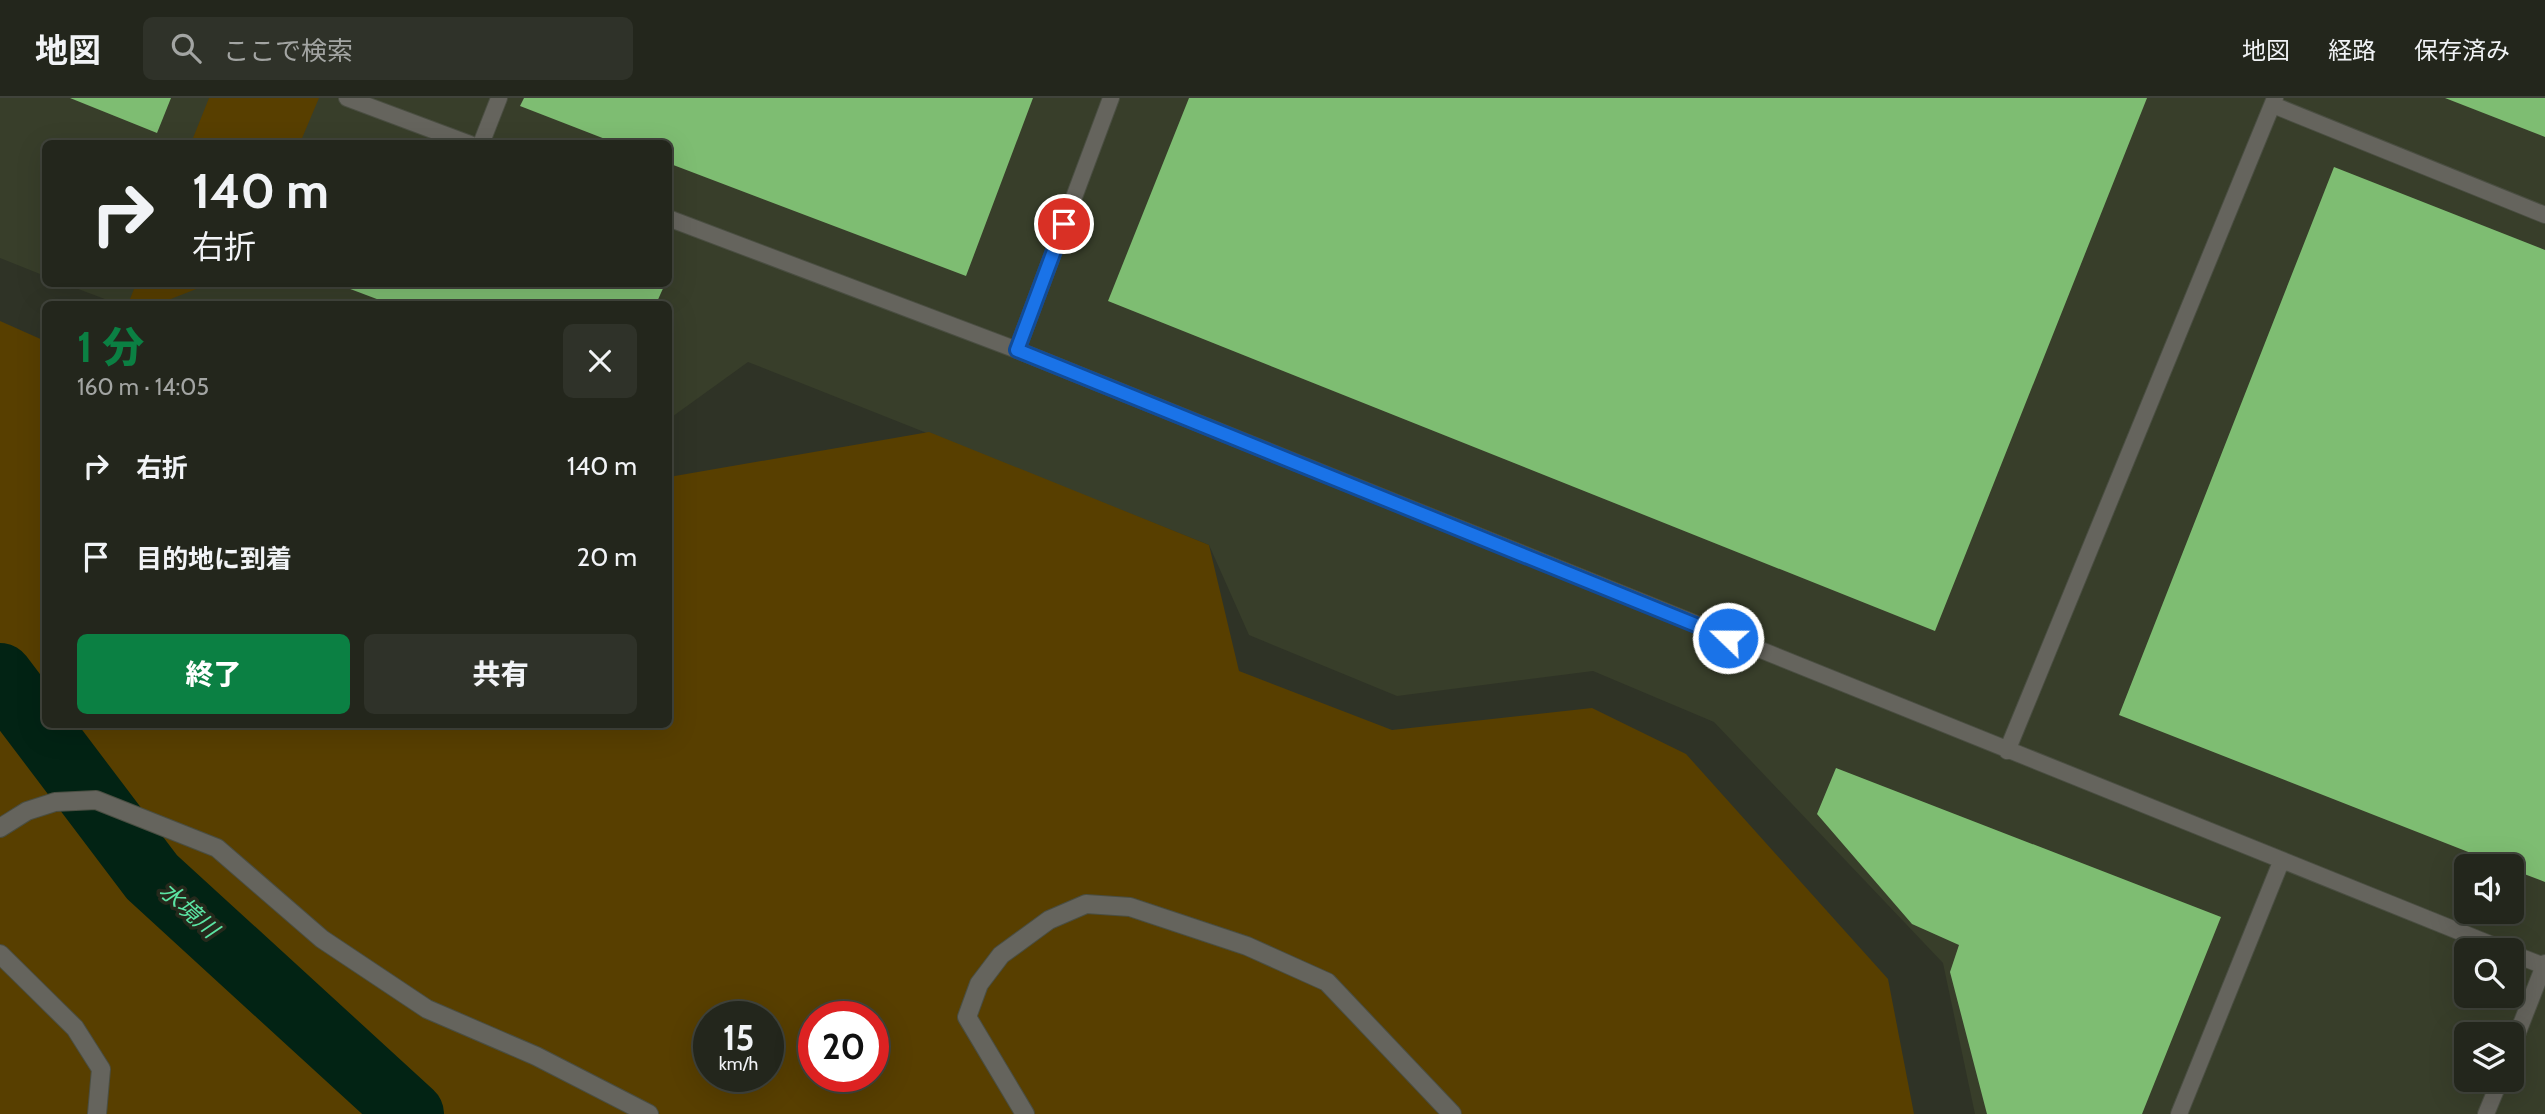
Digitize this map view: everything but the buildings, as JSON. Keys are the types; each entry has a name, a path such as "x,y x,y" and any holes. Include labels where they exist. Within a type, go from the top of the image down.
{"street":[{"path":"0,828 27,811 55,802 96,800 216,848 322,939 427,1009 536,1056 649,1114"},
{"path":"1025,1114 967,1017 979,984 1001,955 1049,920 1086,904 1130,907 1186,924 1247,946 1327,982 1452,1114"},
{"path":"0,954 75,1028 101,1069 97,1114"}],"lane":[{"path":"347,98 459,140"},
{"path":"483,140 499,98"},
{"path":"1017,350 1111,98"},
{"path":"2007,751 2274,101 2545,215"},
{"path":"672,220 1017,350 2474,938"},
{"path":"2179,1114 2281,862"},
{"path":"2522,1022 2544,964 2524,957"},
{"path":"2486,1114 2495,1092"}],"shaded area":[{"path":"0,98 2545,98 2545,1114 1975,1114 1943,963 1714,722 1593,671 1397,696 1249,635 1209,545 748,362 672,417 672,301 110,301 73,287 672,287 672,140 42,140 42,275 0,258"},
{"path":"209,98 319,98 301,140 192,140"},
{"path":"135,287 201,287 166,301 129,301"},
{"path":"0,321 42,340 42,728 672,728 672,476 929,432 1209,545 1239,671 1392,730 1592,708 1686,754 1888,979 1914,1114 0,1114"}],"waterway":[{"name":"水境川","path":"0,676 152,877 411,1114"}],"route":[{"path":"1064,224 1017,350 1728,638"}]}
